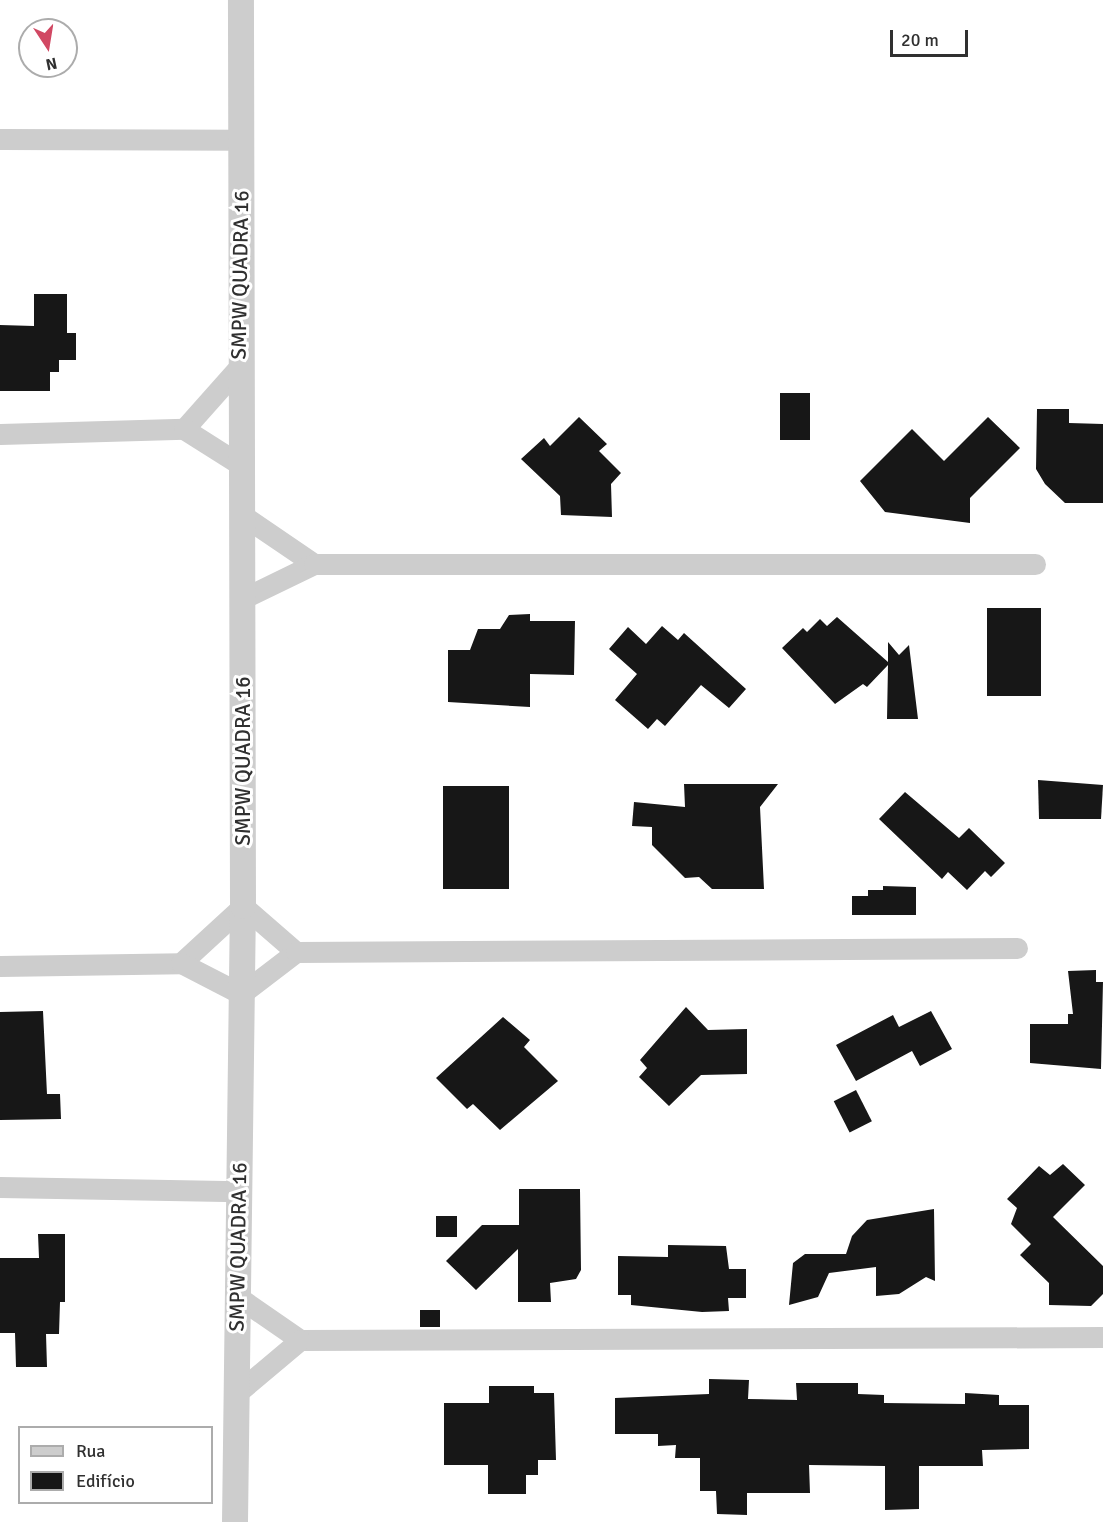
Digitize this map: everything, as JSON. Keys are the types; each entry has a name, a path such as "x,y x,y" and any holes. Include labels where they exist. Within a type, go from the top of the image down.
{"street":[{"name":"SMPW QUADRA 16","path":"235,1522 243,906 242,515 239,367 241,0"},
{"path":"0,139 242,140"},
{"path":"184,429 239,367"},
{"path":"0,434 184,429 241,465"},
{"path":"242,515 314,564"},
{"path":"242,599 314,564 1035,564"},
{"path":"181,963 243,906 296,952"},
{"path":"0,966 181,963 241,994 296,952 1017,948"},
{"path":"0,1187 239,1191"},
{"path":"238,1297 300,1340 1103,1337"},
{"path":"237,1393 300,1340"}],"building":[{"path":"34,294 67,294 67,333 76,333 76,360 59,360 59,372 50,372 50,391 0,391 0,325 34,326"},
{"path":"780,393 810,393 810,440 780,440"},
{"path":"1037,409 1069,409 1069,423 1103,424 1103,503 1065,503 1045,484 1036,469"},
{"path":"579,417 607,444 599,451 621,473 611,484 612,517 561,515 560,496 521,459 544,438 550,446"},
{"path":"988,417 1020,448 970,498 970,523 885,512 860,481 912,429 944,461"},
{"path":"987,608 1041,608 1041,696 987,696"},
{"path":"530,614 530,621 575,621 574,675 530,674 530,707 448,702 448,650 470,650 478,629 500,629 509,615"},
{"path":"837,617 888,662 888,642 899,655 909,645 918,719 887,719 888,665 867,687 863,684 835,704 782,648 803,628 807,632 820,619 827,626"},
{"path":"662,626 678,640 684,633 746,689 729,708 701,685 665,726 657,719 648,729 615,700 637,674 609,649 628,627 646,644"},
{"path":"1038,780 1103,785 1101,819 1039,819"},
{"path":"684,784 778,784 760,807 764,889 712,889 699,877 685,878 652,845 652,827 632,826 634,802 685,807"},
{"path":"443,786 509,786 509,889 443,889"},
{"path":"905,792 959,838 969,828 1005,863 991,877 985,871 967,890 948,872 942,879 879,819"},
{"path":"883,886 916,887 916,915 852,915 852,896 868,896 868,890 883,890"},
{"path":"1096,970 1096,982 1103,982 1101,1069 1030,1063 1030,1024 1068,1024 1068,1014 1073,1014 1068,971"},
{"path":"686,1007 708,1030 747,1029 747,1074 701,1075 669,1106 639,1077 647,1068 640,1060"},
{"path":"43,1011 47,1094 60,1094 61,1119 0,1120 0,1012"},
{"path":"931,1011 952,1049 920,1066 912,1051 856,1081 836,1045 893,1015 899,1027"},
{"path":"503,1017 530,1040 524,1047 558,1081 500,1130 473,1104 467,1109 436,1078"},
{"path":"856,1090 872,1121 850,1133 834,1101"},
{"path":"1063,1164 1085,1185 1053,1217 1103,1266 1103,1294 1091,1306 1049,1305 1049,1283 1020,1255 1031,1244 1011,1224 1017,1208 1007,1199 1039,1166 1050,1175"},
{"path":"519,1189 580,1189 581,1270 576,1279 550,1283 551,1302 518,1302 518,1249 476,1290 446,1261 482,1225 519,1225"},
{"path":"934,1209 935,1281 926,1277 899,1294 876,1296 876,1267 829,1273 818,1297 789,1305 793,1263 805,1254 846,1254 852,1236 867,1220"},
{"path":"436,1216 457,1216 457,1237 436,1237"},
{"path":"38,1234 65,1234 65,1302 60,1302 59,1334 46,1334 47,1367 16,1367 15,1333 0,1333 0,1258 39,1258"},
{"path":"668,1245 726,1246 729,1269 746,1269 746,1298 728,1298 729,1311 702,1312 631,1305 631,1295 618,1295 618,1256 668,1257"},
{"path":"420,1310 440,1310 440,1327 420,1327"},
{"path":"709,1379 749,1380 748,1399 797,1400 796,1383 858,1383 858,1394 884,1395 884,1403 965,1404 965,1393 999,1395 999,1405 1029,1405 1029,1449 982,1450 983,1466 919,1466 919,1509 885,1510 885,1466 809,1465 810,1493 747,1493 747,1515 717,1514 716,1491 700,1491 700,1458 675,1458 676,1445 658,1446 658,1434 615,1434 615,1398 709,1394"},
{"path":"489,1386 534,1386 534,1393 554,1393 556,1460 538,1460 538,1475 526,1475 526,1494 488,1494 488,1465 444,1465 444,1403 489,1403"}]}
